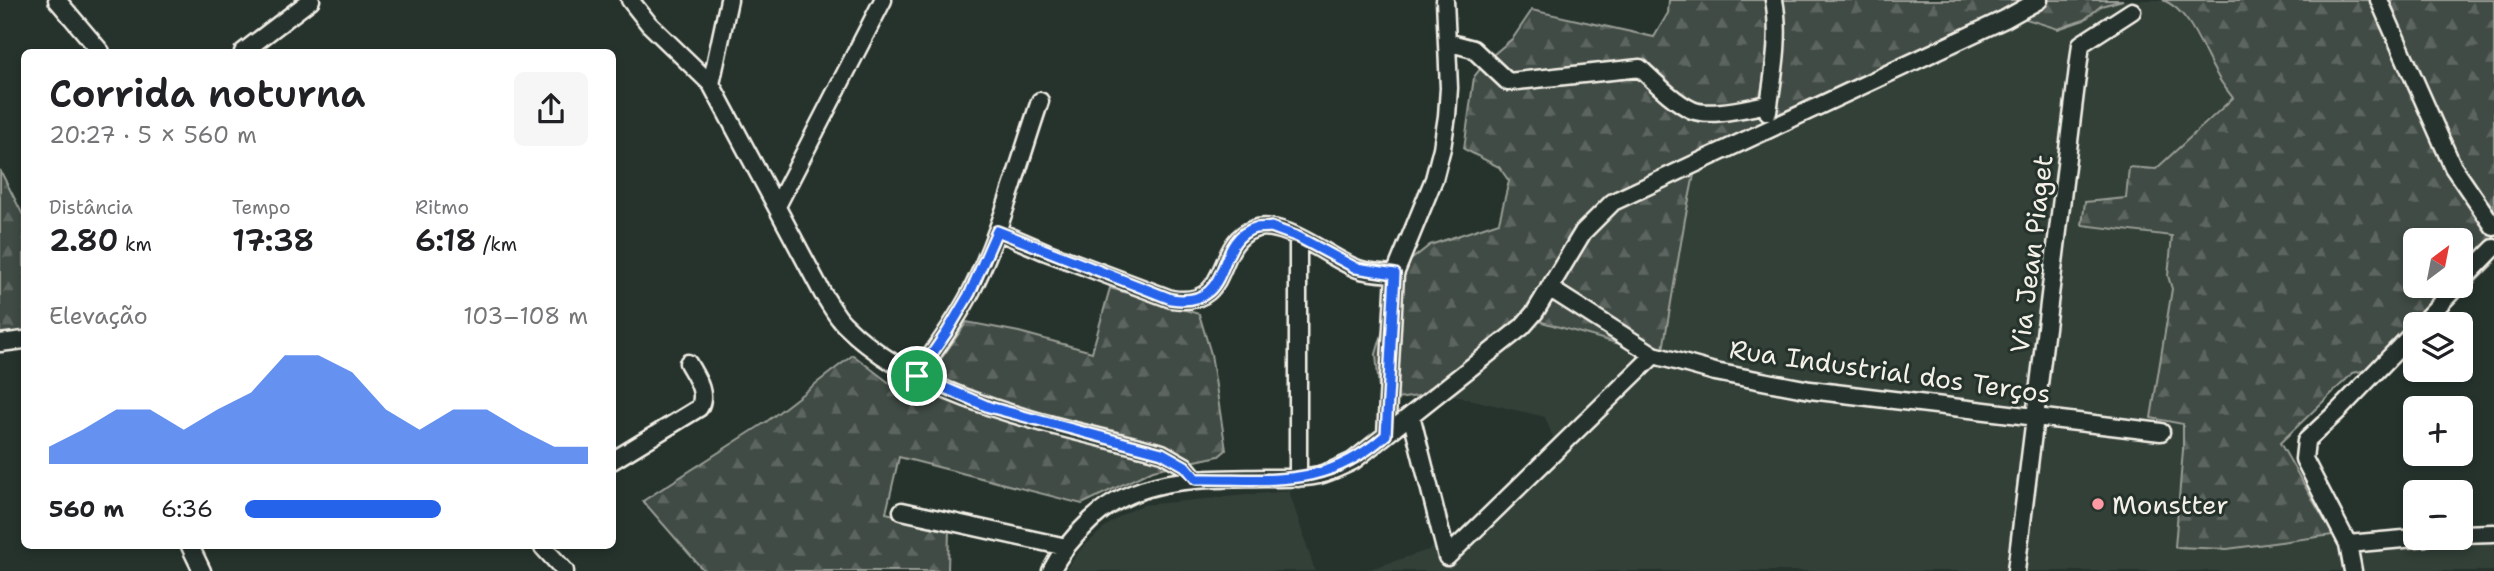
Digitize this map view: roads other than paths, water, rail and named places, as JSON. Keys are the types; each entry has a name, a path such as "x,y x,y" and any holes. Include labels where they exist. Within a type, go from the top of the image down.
{"street":[{"path":"57,0 98,49"},
{"path":"247,49 311,0"},
{"path":"630,0 649,24 711,84 823,294 842,323 865,344 917,376 989,407 1162,453 1185,466 1196,479"},
{"path":"711,84 729,0"},
{"path":"777,206 883,0"},
{"path":"1386,435 1395,274 1434,179 1442,148 1448,97 1445,0"},
{"path":"1765,130 1776,51 1777,15 1774,0"},
{"path":"1051,571 1066,547 1097,514 1121,498 1156,485 1196,479 1298,478 1334,470 1369,450 1510,338 1535,312 1583,232 1613,202 2005,19 2039,0"},
{"path":"2379,0 2453,167 2494,226"},
{"name":"Via Jean Piaget","path":"2016,571 2081,44 2132,11"},
{"path":"1447,42 1473,48 1508,82 1640,68 1659,87 1693,110 1721,112 1769,104"},
{"path":"917,376 970,293 997,231 1040,101"},
{"path":"997,231 1046,252 1182,301 1202,298 1210,291 1234,246 1254,228 1271,227 1298,237 1356,268 1395,274"},
{"path":"1298,237 1298,478"},
{"path":"2473,270 2494,248"},
{"name":"Rua Industrial dos Terços","path":"1549,288 1654,355 1764,383 2161,432"},
{"path":"2432,312 2446,298"},
{"path":"0,343 21,340"},
{"path":"2353,571 2348,544 2304,459 2306,441 2403,343"},
{"path":"1411,415 1447,557 1654,355"},
{"path":"616,459 699,408 702,391 688,363"},
{"path":"902,510 1066,547"},
{"path":"2473,534 2494,533"},
{"path":"2348,544 2403,539"},
{"path":"191,549 202,571"},
{"path":"545,549 565,571"}],"place":[{"name":"Monstter","path":"2098,504"}]}
